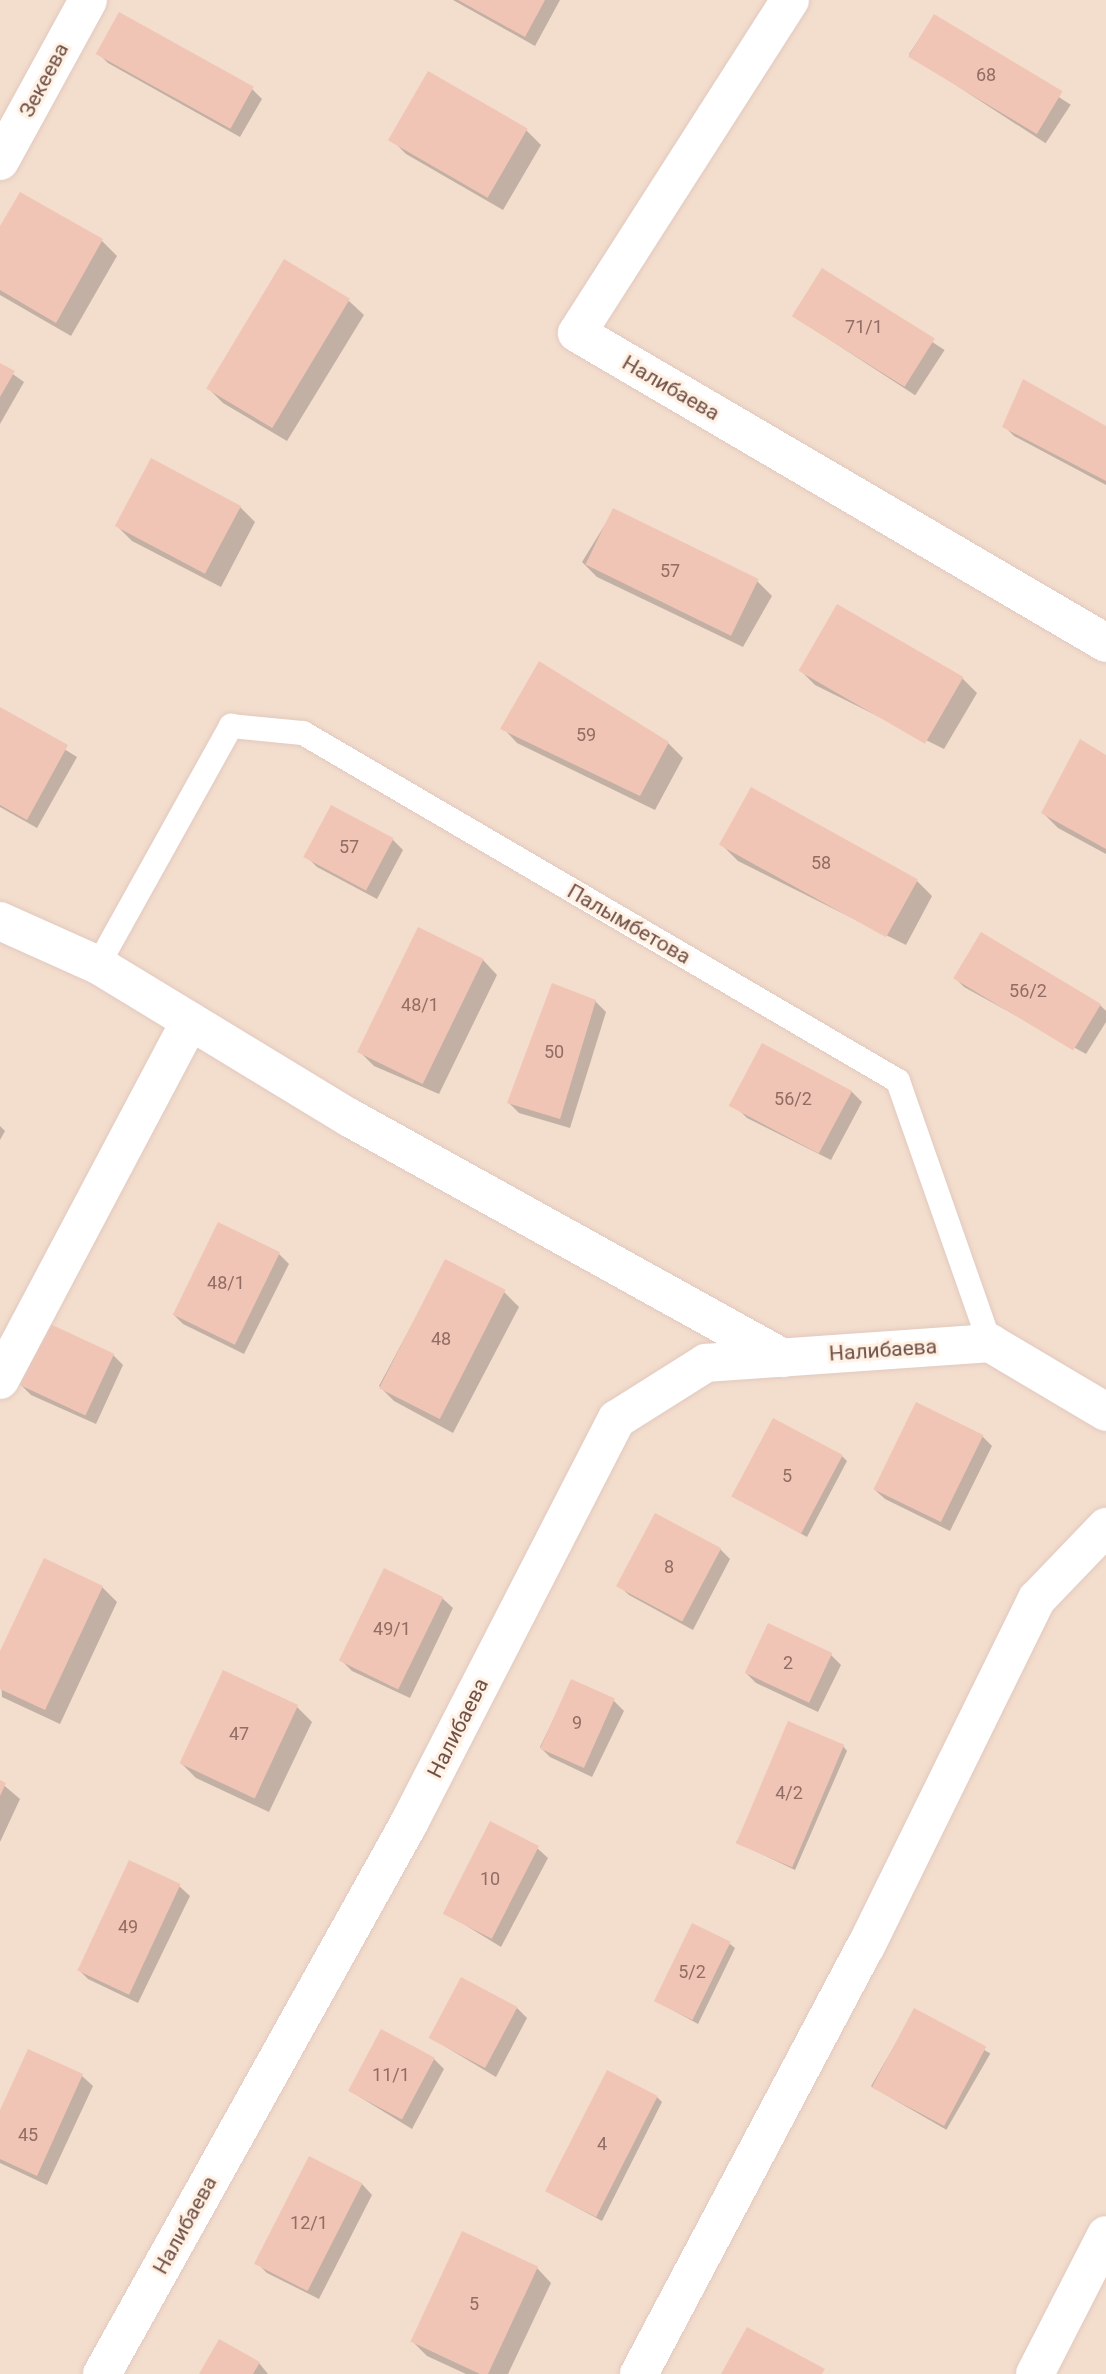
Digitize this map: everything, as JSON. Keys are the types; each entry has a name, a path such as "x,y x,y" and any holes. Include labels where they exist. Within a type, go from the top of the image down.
{"street":[{"name":"Зекеева","path":"0,161 88,0"},
{"name":"Налибаева","path":"790,0 577,333 1106,643"},
{"path":"0,921 98,965 350,1118 783,1358"},
{"path":"0,1380 190,1021"},
{"name":"Налибаева","path":"102,2374 409,1823 617,1419 706,1363 990,1343"},
{"path":"990,1343 1106,1412"},
{"path":"639,2374 865,1948 1037,1599 1106,1527"},
{"path":"1035,2374 1106,2235"}],"lane":[{"name":"Палымбетова","path":"98,965 230,726 303,733 898,1081 990,1343"}],"shaded area":[{"path":"0,0 1106,0 1106,2374 0,2374"}],"building":[{"path":"458,0 545,0 525,37"},
{"path":"119,12 254,87 230,129 96,54"},
{"path":"934,14 1063,91 1037,134 908,57"},
{"path":"428,71 528,128 488,198 388,140"},
{"path":"20,192 103,239 56,323 0,290 0,226"},
{"path":"284,259 350,299 272,428 206,388"},
{"path":"822,268 935,338 905,387 792,316"},
{"path":"0,363 15,371 0,397"},
{"path":"1023,379 1106,426 1106,481 1002,427"},
{"path":"151,458 241,506 205,574 115,526"},
{"path":"613,508 759,579 731,636 585,565"},
{"path":"837,604 963,677 925,744 798,671"},
{"path":"539,661 669,742 640,796 500,729"},
{"path":"0,707 68,745 27,820 0,805"},
{"path":"1080,739 1106,755 1106,849 1041,813"},
{"path":"751,787 918,880 886,937 719,845"},
{"path":"331,805 394,838 366,890 303,857"},
{"path":"418,927 484,959 423,1084 357,1052"},
{"path":"981,932 1101,1004 1073,1050 953,978"},
{"path":"552,983 596,1000 560,1119 507,1103"},
{"path":"762,1043 852,1091 819,1154 729,1106"},
{"path":"218,1222 280,1252 235,1345 173,1315"},
{"path":"445,1259 506,1290 440,1419 379,1388"},
{"path":"48,1323 114,1354 85,1415 19,1385"},
{"path":"916,1402 983,1435 941,1522 873,1489"},
{"path":"773,1418 843,1455 801,1534 731,1497"},
{"path":"655,1513 721,1548 682,1621 616,1586"},
{"path":"44,1558 103,1586 45,1710 0,1689 0,1651"},
{"path":"384,1568 443,1597 398,1690 339,1661"},
{"path":"768,1623 832,1653 809,1703 745,1673"},
{"path":"223,1670 298,1705 255,1798 179,1763"},
{"path":"571,1679 615,1699 584,1768 540,1748"},
{"path":"788,1721 844,1745 792,1867 736,1843"},
{"path":"0,1780 6,1783 0,1796"},
{"path":"490,1821 539,1846 492,1939 443,1914"},
{"path":"129,1860 181,1884 129,1995 77,1971"},
{"path":"692,1923 731,1942 693,2020 654,2001"},
{"path":"461,1977 518,2007 485,2068 429,2038"},
{"path":"914,2008 986,2046 944,2126 872,2087"},
{"path":"381,2029 435,2058 402,2119 348,2091"},
{"path":"28,2049 83,2074 37,2176 0,2159 0,2110"},
{"path":"607,2070 658,2096 596,2217 545,2191"},
{"path":"309,2156 362,2183 308,2291 254,2264"},
{"path":"462,2231 538,2266 488,2374 480,2374 410,2342"},
{"path":"747,2327 825,2369 822,2374 721,2374"},
{"path":"219,2339 260,2362 253,2374 199,2374"}]}
